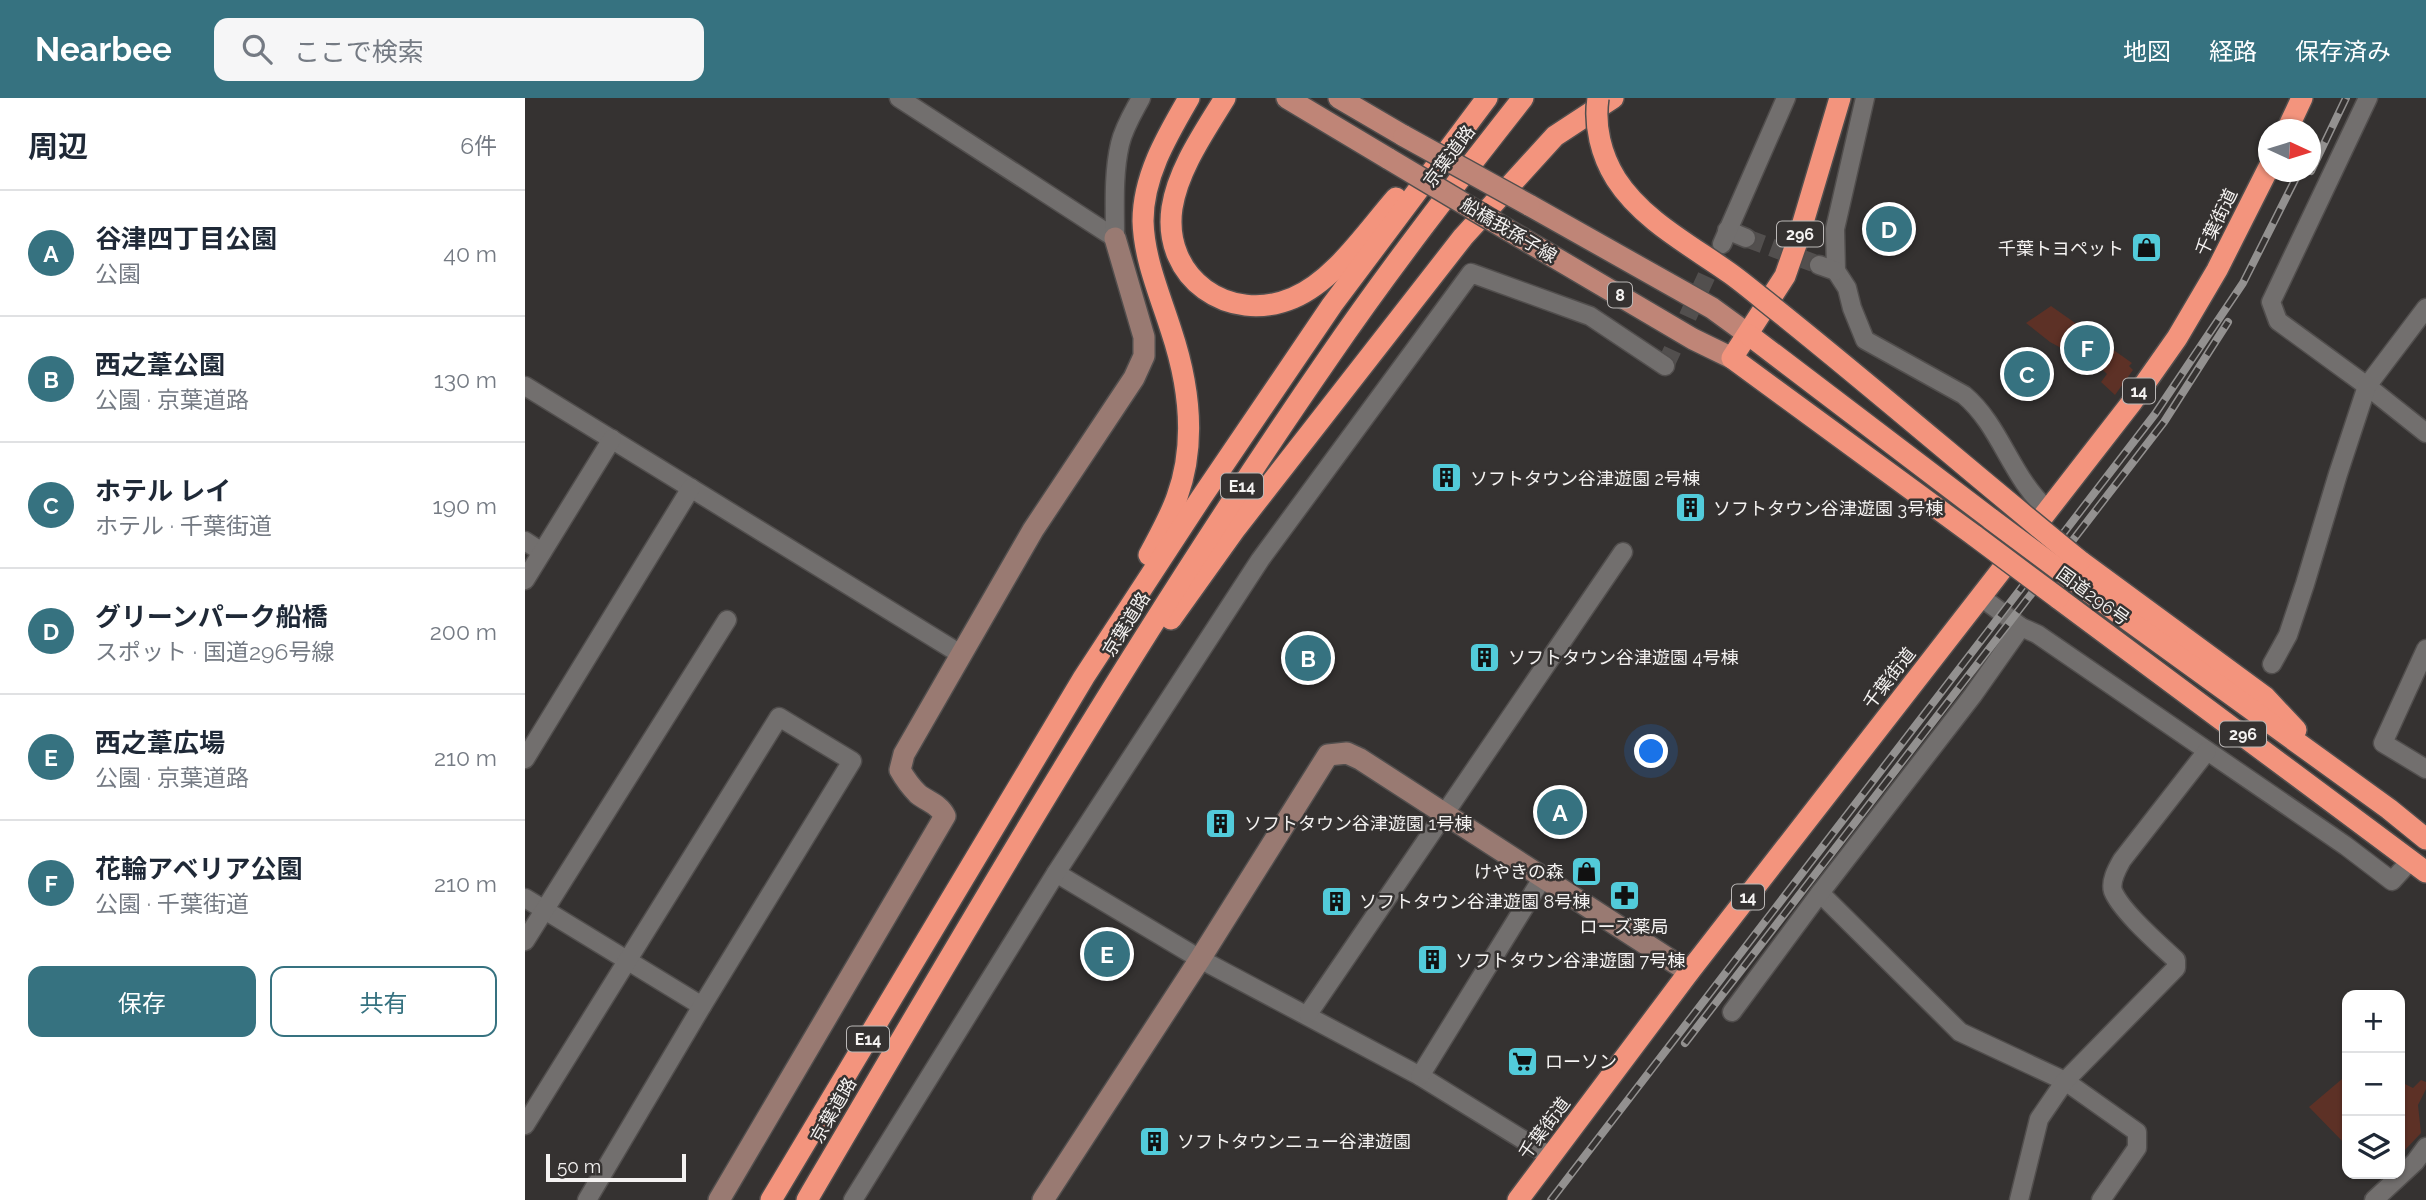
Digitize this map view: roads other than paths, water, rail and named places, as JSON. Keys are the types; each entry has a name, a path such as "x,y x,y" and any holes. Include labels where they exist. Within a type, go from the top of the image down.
{"highway":[{"path":"1084,677 1167,521 1178,496 1186,464 1188,398 1182,365 1147,254 1143,221 1147,190 1161,147 1189,98"},
{"path":"1225,98 1178,184 1170,224 1174,246 1182,265 1195,282 1213,296 1233,304 1253,306 1293,298 1313,287 1332,271 1481,98"},
{"name":"京葉道路","path":"771,1200 1084,677 1215,476 1332,304 1487,98"},
{"name":"京葉道路","path":"807,1200 1081,737 1234,496 1330,355 1523,98"},
{"path":"1598,98 1597,131 1605,156 1617,180 1634,200 1686,244 1731,274 1844,363 2075,570"},
{"path":"1081,737 1236,528 1463,237 1555,136 1613,98"},
{"name":"296","path":"1732,358 1785,276 1840,98"},
{"path":"2292,119 2302,98"},
{"name":"千葉街道","path":"1518,1200 1689,972 2132,402 2177,338 2217,270 2261,182"},
{"name":"国道296号","path":"1749,335 1991,519 2075,570 2426,839"},
{"name":"国道296号","path":"1732,358 2418,866"}],"main road":[{"name":"船橋我孫子線","path":"1287,98 1693,339 1732,358"},
{"name":"船橋我孫子線","path":"1339,98 1712,309 1749,335"}],"street":[{"path":"899,98 1115,238"},
{"path":"725,1198 945,816 941,808 919,795 905,780 900,770 904,754 1033,530 1134,378 1144,356 1144,337 1115,238 1120,144 1141,98"},
{"path":"1746,238 1724,237 1786,98"},
{"path":"1865,98 1827,268 1847,288 1865,340 1964,395 1978,407 2022,481 2048,510"},
{"path":"2368,98 2271,302 2278,321 2426,433"},
{"path":"853,1200 1056,873 1260,560 1471,273 1590,316 1665,366"},
{"path":"2272,664 2292,622 2367,386 2426,308"},
{"path":"525,386 962,655"},
{"path":"525,580 612,439"},
{"path":"525,759 691,488"},
{"path":"525,541 542,552"},
{"path":"1308,1014 1623,552"},
{"path":"1981,597 2021,627 2037,634 2346,846 2392,881 2418,866"},
{"path":"525,941 727,620"},
{"path":"1732,1012 1820,892 1958,715 2021,627"},
{"path":"2426,649 2383,743 2426,769"},
{"path":"525,1125 779,717 852,761 587,1200"},
{"path":"2019,1200 2039,1119 2065,1081 2176,968 2176,960 2135,920 2113,890 2113,877 2122,860 2207,751"},
{"path":"1044,1200 1328,755 1347,752 1360,759 1689,972"},
{"path":"1056,873 1200,959 1308,1014 1420,1076 1551,1157"},
{"path":"1420,1076 1543,877"},
{"path":"1820,892 1960,1032 2065,1081 2137,1132 2137,1148 2101,1200"},
{"path":"525,898 702,1006"},
{"path":"2374,1200 2415,1163 2426,1147"}],"tunnel":[{"path":"1746,238 1819,265"},
{"path":"1665,366 1718,251"}],"railway":[{"path":"2321,150 2346,98"},
{"path":"1551,1200 2155,414 2243,283 2294,182"},
{"path":"1685,1043 2164,422 2228,322"}],"place":[{"name":"グリーンパーク船橋","path":"1889,229"},
{"name":"千葉トヨペット","path":"2147,248"},
{"name":"花輪アベリア公園","path":"2087,348"},
{"name":"ホテル レイ","path":"2027,374"},
{"name":"ソフトタウン谷津遊園 2号棟","path":"1447,478"},
{"name":"ソフトタウン谷津遊園 3号棟","path":"1690,508"},
{"name":"ソフトタウン谷津遊園 4号棟","path":"1485,657"},
{"name":"西之葦公園","path":"1308,658"},
{"name":"谷津四丁目公園","path":"1560,812"},
{"name":"ソフトタウン谷津遊園 1号棟","path":"1221,823"},
{"name":"けやきの森","path":"1587,871"},
{"name":"ローズ薬局","path":"1624,896"},
{"name":"ソフトタウン谷津遊園 8号棟","path":"1336,901"},
{"name":"西之葦広場","path":"1107,954"},
{"name":"ソフトタウン谷津遊園 7号棟","path":"1432,960"},
{"name":"ローソン","path":"1522,1061"},
{"name":"ソフトタウンニュー谷津遊園","path":"1154,1141"}]}
